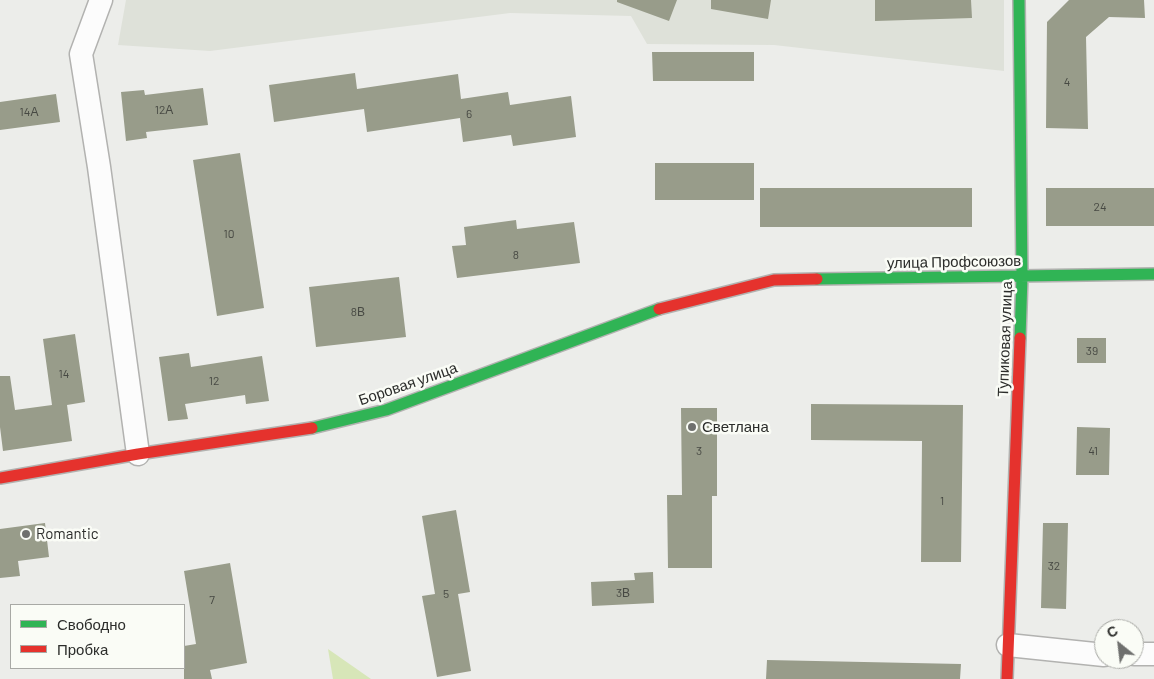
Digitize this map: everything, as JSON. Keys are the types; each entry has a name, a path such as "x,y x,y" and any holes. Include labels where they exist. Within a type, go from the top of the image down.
{"main road":[{"name":"Тупиковая улица","path":"1007,679 1022,276 1019,0"},
{"name":"улица Профсоюзов","path":"754,285 774,280 1154,274"},
{"name":"Боровая улица","path":"0,478 138,454 311,428 386,410 657,309 754,285"}],"street":[{"path":"101,0 82,54 138,454"},
{"path":"1008,645 1094,654"}],"shaded area":[{"path":"126,0 1004,0 1004,71 774,45 647,44 631,16 510,13 210,51 118,45"}],"green space":[{"path":"328,649 371,679 333,679"}],"building":[{"path":"617,0 677,0 669,21 617,2"},
{"path":"711,0 771,0 768,19 711,9"},
{"path":"875,0 971,0 972,18 875,21"},
{"path":"1069,0 1144,0 1145,18 1109,17 1086,37 1088,129 1046,128 1047,22"},
{"path":"652,52 754,52 754,81 653,81"},
{"path":"355,73 357,89 458,74 461,99 508,92 510,105 571,96 576,137 513,146 511,135 463,142 460,118 367,132 364,109 274,122 269,85"},
{"path":"203,88 208,125 146,132 147,138 126,141 121,92 144,90 145,95"},
{"path":"56,94 60,122 0,130 0,102"},
{"path":"240,153 264,308 217,316 193,160"},
{"path":"655,163 754,163 754,200 655,200"},
{"path":"760,188 972,188 972,227 760,227"},
{"path":"1046,188 1154,188 1154,226 1046,226"},
{"path":"516,220 517,229 574,222 580,263 457,278 452,246 466,245 464,227"},
{"path":"399,277 406,337 316,347 309,287"},
{"path":"75,334 85,402 67,405 72,441 3,451 0,427 0,376 10,376 15,410 52,405 43,339"},
{"path":"1077,338 1106,338 1106,363 1077,363"},
{"path":"189,353 191,367 262,356 269,401 246,404 245,395 185,404 188,419 168,421 159,357"},
{"path":"811,404 963,405 961,562 921,562 922,441 811,440"},
{"path":"681,408 717,408 717,496 712,496 712,568 668,568 667,495 682,495"},
{"path":"1077,427 1110,428 1109,475 1076,475"},
{"path":"456,510 470,592 458,594 471,671 437,677 422,596 435,594 422,516"},
{"path":"45,523 49,557 18,561 20,576 0,578 0,529"},
{"path":"1043,523 1068,523 1066,609 1041,608"},
{"path":"230,563 247,663 210,670 212,679 184,679 185,646 196,644 184,571"},
{"path":"653,572 654,603 592,606 591,582 635,580 634,573"},
{"path":"767,660 961,664 960,679 766,679"}],"traffic: fast":[{"path":"1019,0 1022,276 1020,338"},
{"path":"817,279 1154,274"},
{"path":"312,428 386,410 659,309"}],"traffic: jam":[{"path":"659,309 774,280 817,279"},
{"path":"1007,679 1020,338"},
{"path":"0,478 138,454 312,428"}],"place":[{"name":"Светлана","path":"692,427"},
{"name":"Romantic","path":"26,534"}]}
